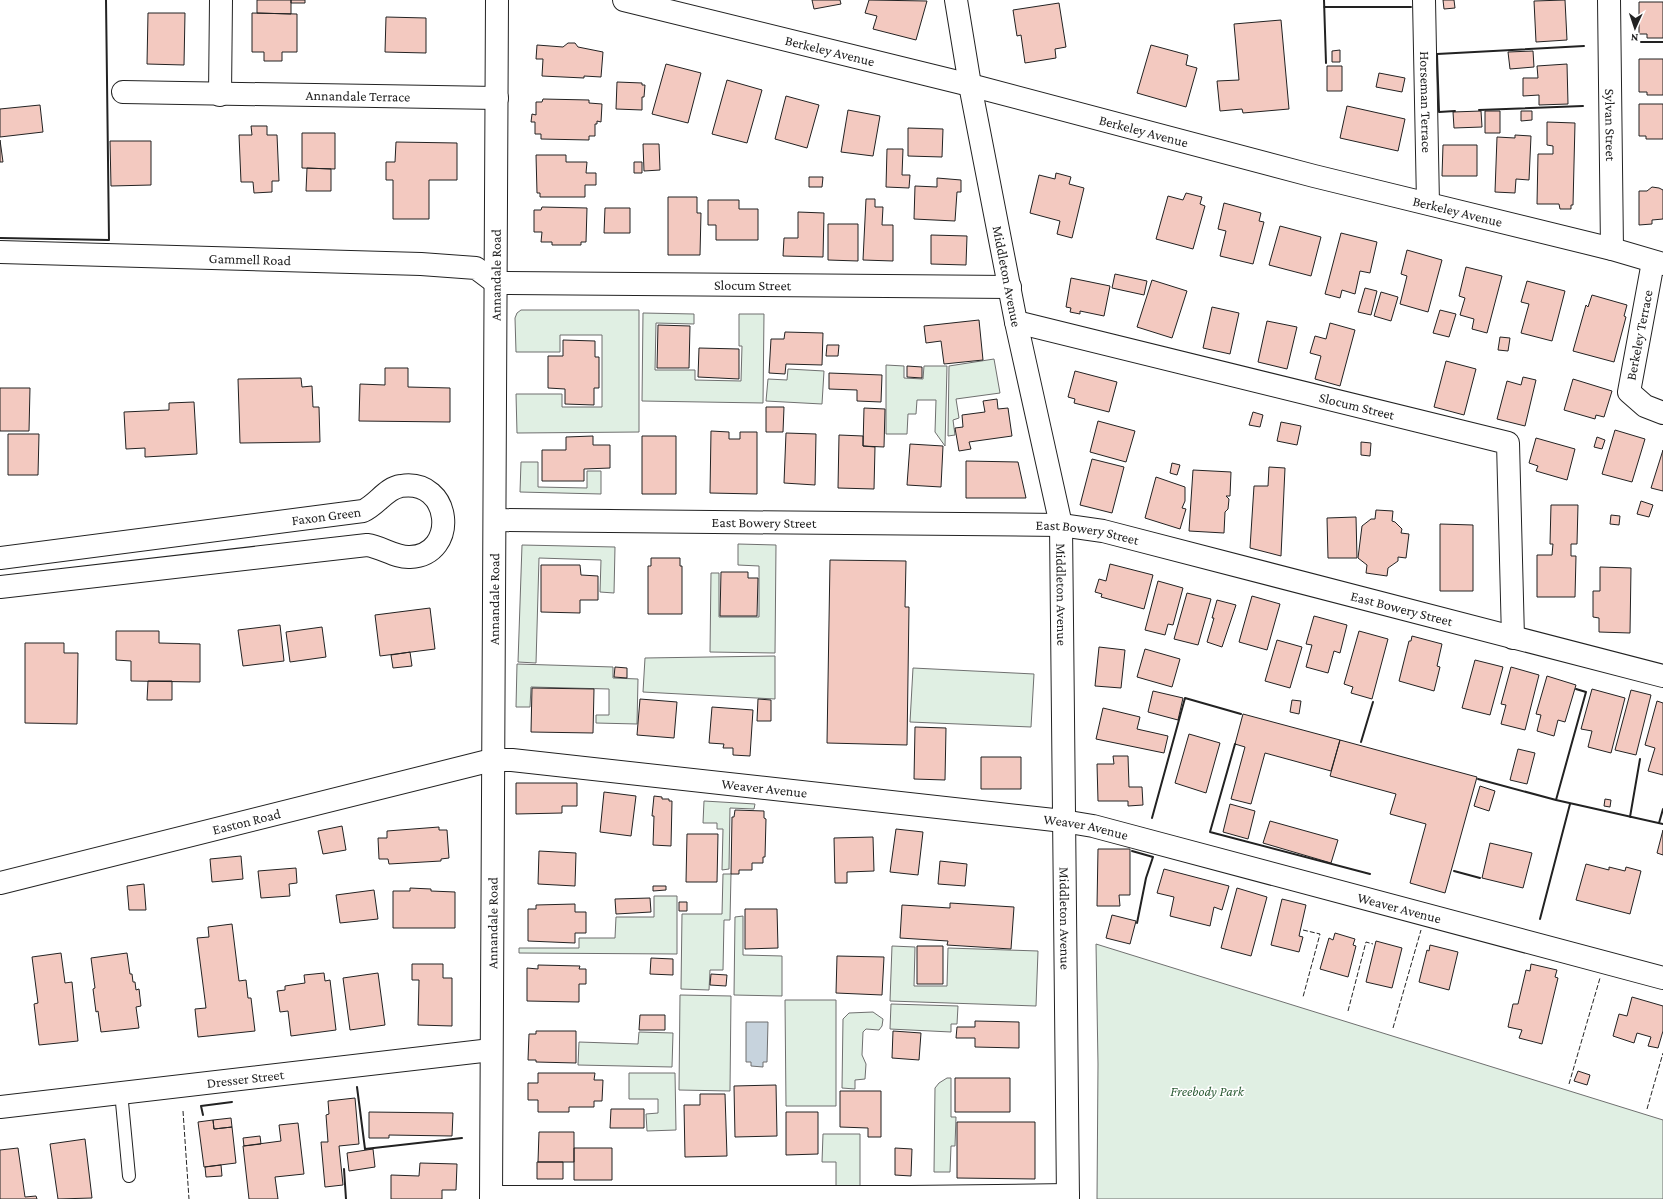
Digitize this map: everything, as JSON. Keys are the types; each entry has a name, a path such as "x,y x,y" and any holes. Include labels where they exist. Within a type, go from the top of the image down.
{"street":[{"path":"220,95 221,0"},
{"name":"Annandale Road","path":"491,1198 497,0"},
{"name":"Berkeley Avenue","path":"624,0 970,85 1314,176 1612,249 1658,263"},
{"name":"Middleton Avenue","path":"956,0 970,85 1016,322 1061,525 1068,1197"},
{"name":"Horseman Terrace","path":"1424,0 1428,203"},
{"name":"Sylvan Street","path":"1609,0 1612,249"},
{"name":"Annandale Terrace","path":"123,92 220,95 497,98"},
{"name":"Gammell Road","path":"0,252 429,265 476,268 496,283"},
{"name":"Berkeley Terrace","path":"1658,263 1629,392 1645,406 1663,413"},
{"name":"Slocum Street","path":"496,283 1010,287"},
{"name":"Slocum Street","path":"1016,322 1508,443 1513,638"},
{"name":"Faxon Green","path":"0,558 363,510 373,506 388,491 399,486 411,485 422,488 431,493 441,506 444,522 443,532 438,542 426,552 410,557 399,556 378,547 367,545 0,588"},
{"name":"East Bowery Street","path":"495,520 1061,525 1103,530 1663,676"},
{"name":"Weaver Avenue","path":"492,760 512,760 1063,821 1093,826 1663,978"},
{"name":"Easton Road","path":"0,883 492,760"},
{"name":"Dresser Street","path":"0,1107 491,1050"},
{"path":"491,1198 1068,1197"}],"lane":[{"path":"121,1092 130,1176"}],"green space":[{"path":"521,310 639,310 639,432 517,433 516,394 562,394 562,407 602,407 602,335 560,335 560,352 516,352 515,318 517,313"},
{"path":"643,313 694,314 694,324 656,323 655,370 695,370 695,380 741,381 742,346 739,346 739,314 764,314 763,403 642,401"},
{"path":"994,359 1000,393 956,399 959,418 953,420 955,435 948,436 949,366"},
{"path":"886,365 904,366 904,378 923,379 924,366 947,366 945,446 935,432 936,400 917,400 916,414 908,414 907,434 886,434"},
{"path":"788,369 824,371 822,404 766,401 768,379 787,380"},
{"path":"521,462 538,462 538,487 587,488 587,471 601,471 601,494 520,492"},
{"path":"738,544 776,545 775,653 710,652 711,573 719,573 719,617 759,617 759,566 738,565"},
{"path":"522,545 615,547 614,593 600,592 601,560 539,558 536,663 518,662"},
{"path":"775,656 775,699 643,692 645,658"},
{"path":"517,664 613,667 613,678 638,679 637,724 596,723 596,715 609,715 609,689 531,687 530,707 516,707"},
{"path":"913,668 1034,674 1031,727 910,722"},
{"path":"704,801 755,804 754,809 730,808 729,869 722,870 723,829 717,829 717,823 703,823"},
{"path":"723,874 731,874 730,920 724,920 723,970 710,970 709,990 681,989 682,914 722,914"},
{"path":"654,896 677,896 677,954 519,953 519,948 579,948 579,938 615,938 616,917 654,917"},
{"path":"743,916 743,955 782,956 782,996 734,995 735,917"},
{"name":"Freebody Park","path":"1096,944 1663,1120 1663,1199 1097,1199 1098,1064"},
{"path":"892,946 915,947 914,986 947,986 948,948 1038,951 1036,1006 890,1001"},
{"path":"680,995 731,996 730,1091 679,1090"},
{"path":"785,1000 836,1000 836,1106 786,1106"},
{"path":"891,1004 958,1006 957,1024 951,1024 951,1032 890,1029"},
{"path":"873,1012 883,1019 882,1026 879,1030 866,1029 863,1032 862,1055 866,1064 865,1079 855,1080 855,1089 842,1088 843,1019 849,1013"},
{"path":"639,1032 673,1033 672,1067 578,1065 579,1042 638,1044"},
{"path":"629,1073 675,1073 676,1130 647,1131 646,1114 658,1113 658,1099 629,1099"},
{"path":"947,1078 951,1078 951,1117 956,1117 955,1146 951,1146 950,1172 934,1172 935,1088 939,1083"},
{"path":"823,1134 860,1134 860,1187 836,1187 836,1162 822,1162"}],"shaded area":[{"path":"746,1022 768,1022 767,1062 763,1062 763,1067 751,1066 751,1062 746,1062"}],"building":[{"path":"257,0 291,0 291,14 257,13"},
{"path":"291,0 305,0 305,3 291,3"},
{"path":"812,0 840,0 841,4 814,9"},
{"path":"869,0 927,1 916,40 873,29 877,16 865,13"},
{"path":"1443,0 1454,0 1455,8 1444,9"},
{"path":"1565,0 1567,40 1536,42 1534,1"},
{"path":"1639,2 1663,2 1663,38 1647,38 1647,34 1639,34"},
{"path":"1059,3 1066,47 1055,49 1056,58 1025,63 1021,35 1017,36 1013,10"},
{"path":"148,13 185,13 184,65 147,64"},
{"path":"252,13 297,14 297,52 282,52 282,61 264,61 264,52 252,52"},
{"path":"386,17 426,18 426,53 385,52"},
{"path":"1281,20 1289,109 1243,113 1242,109 1220,111 1217,81 1239,80 1234,24"},
{"path":"568,43 575,43 578,47 603,52 601,77 584,76 584,78 542,76 543,59 536,59 537,45 563,47"},
{"path":"1151,45 1188,55 1186,65 1197,68 1186,107 1137,93"},
{"path":"1340,50 1340,62 1332,62 1332,51"},
{"path":"1533,51 1534,67 1510,69 1508,52"},
{"path":"1639,59 1663,59 1663,95 1647,95 1647,92 1639,92"},
{"path":"666,64 701,73 688,123 652,114"},
{"path":"1567,64 1568,104 1539,105 1539,95 1523,96 1523,78 1538,78 1537,66"},
{"path":"1327,66 1342,66 1342,91 1327,91"},
{"path":"1379,73 1405,78 1402,92 1376,87"},
{"path":"727,80 762,90 747,143 712,134"},
{"path":"617,82 642,83 642,85 645,85 644,97 642,97 642,110 616,109"},
{"path":"786,96 819,105 807,148 775,139"},
{"path":"543,99 589,100 589,103 602,104 601,122 597,121 597,124 595,124 595,136 589,136 589,140 541,139 541,134 535,134 535,122 531,122 532,114 536,115 536,102 542,102"},
{"path":"1639,104 1663,104 1663,139 1646,139 1646,136 1639,136"},
{"path":"40,105 43,132 0,137 0,109"},
{"path":"1347,106 1405,119 1398,151 1340,138"},
{"path":"848,110 880,116 873,156 841,152"},
{"path":"1481,111 1482,127 1454,128 1453,112"},
{"path":"1485,111 1500,111 1500,133 1485,133"},
{"path":"1521,111 1532,111 1532,120 1521,121"},
{"path":"1547,122 1575,123 1573,205 1571,205 1571,209 1560,209 1559,204 1537,204 1538,154 1553,154 1553,146 1547,145"},
{"path":"251,126 267,126 267,135 277,135 279,181 272,181 272,192 254,193 253,182 241,182 239,135 252,135"},
{"path":"908,128 943,129 942,157 908,156"},
{"path":"302,133 335,133 335,169 302,168"},
{"path":"1515,135 1531,136 1529,180 1516,179 1515,193 1495,192 1497,137 1515,138"},
{"path":"0,140 3,162 0,162"},
{"path":"110,141 151,141 151,185 111,186"},
{"path":"396,142 457,143 457,180 429,180 429,219 393,219 393,180 386,180 386,162 395,162"},
{"path":"643,144 659,144 660,170 644,171"},
{"path":"1443,145 1477,145 1477,176 1442,176"},
{"path":"887,149 903,149 902,175 910,175 909,188 886,187"},
{"path":"536,155 566,155 566,162 587,162 586,173 596,173 596,185 585,185 585,197 540,197 540,193 537,193"},
{"path":"634,162 642,162 642,173 634,173"},
{"path":"307,168 331,169 331,191 306,191"},
{"path":"1056,173 1071,177 1069,184 1084,188 1072,238 1057,234 1060,221 1030,213 1039,175 1055,179"},
{"path":"809,177 823,177 822,187 809,187"},
{"path":"937,178 961,180 961,192 957,192 955,221 914,219 915,186 937,187"},
{"path":"1652,187 1663,190 1663,219 1652,220 1652,224 1639,225 1639,191 1647,191"},
{"path":"1186,193 1202,197 1200,204 1205,206 1193,249 1156,239 1168,196 1183,200"},
{"path":"668,197 697,197 697,213 701,213 700,255 668,255"},
{"path":"866,199 875,199 875,207 883,207 882,225 893,225 893,261 863,260"},
{"path":"708,200 739,200 739,209 758,209 758,240 716,240 716,225 708,225"},
{"path":"1224,203 1261,213 1259,221 1264,222 1253,264 1220,256 1226,231 1218,229"},
{"path":"542,207 587,208 586,242 581,242 581,245 552,245 552,242 541,242 542,232 534,232 534,210 541,210"},
{"path":"605,208 630,208 630,233 604,233"},
{"path":"798,212 824,213 823,257 783,256 784,238 798,238"},
{"path":"828,224 858,224 858,261 828,260"},
{"path":"1280,226 1321,237 1311,276 1269,265"},
{"path":"1341,233 1377,242 1370,273 1360,271 1355,294 1342,290 1340,298 1325,294"},
{"path":"931,235 967,236 966,265 931,264"},
{"path":"1407,250 1442,260 1428,312 1400,304 1407,276 1401,274"},
{"path":"1466,267 1502,276 1487,333 1472,329 1474,319 1460,315 1465,298 1459,296"},
{"path":"1115,274 1147,281 1144,295 1112,288"},
{"path":"1071,278 1110,286 1104,316 1080,311 1080,314 1070,312 1071,308 1066,307"},
{"path":"1152,280 1187,291 1172,338 1137,327"},
{"path":"1527,281 1565,291 1552,341 1521,333 1529,304 1521,302"},
{"path":"1365,288 1377,291 1371,315 1358,312"},
{"path":"1381,292 1398,297 1391,321 1374,316"},
{"path":"1592,295 1627,305 1624,316 1626,317 1614,362 1573,351 1586,305 1588,307"},
{"path":"1212,307 1239,313 1230,354 1203,348"},
{"path":"1440,310 1456,314 1449,337 1433,333"},
{"path":"979,320 983,360 944,364 941,341 926,343 924,326"},
{"path":"1267,321 1297,327 1287,369 1258,362"},
{"path":"1330,323 1355,330 1340,386 1315,379 1321,356 1310,353 1315,336 1326,339"},
{"path":"658,325 690,326 689,368 657,368"},
{"path":"785,332 823,333 822,365 786,364 785,374 769,373 771,339 784,339"},
{"path":"1500,337 1510,338 1508,351 1498,350"},
{"path":"563,340 595,341 595,357 599,357 599,388 594,388 594,405 565,404 565,389 548,388 548,356 563,356"},
{"path":"827,345 839,345 838,356 826,356"},
{"path":"699,348 739,349 739,379 698,377"},
{"path":"1446,361 1476,369 1464,415 1434,407"},
{"path":"907,366 922,367 922,378 907,377"},
{"path":"385,368 408,368 408,387 450,388 450,422 359,421 360,384 385,385"},
{"path":"1075,371 1117,382 1109,412 1074,403 1075,399 1068,397"},
{"path":"829,373 882,375 881,402 857,401 857,390 829,389"},
{"path":"1523,377 1536,380 1525,426 1497,419 1507,381 1521,385"},
{"path":"301,378 302,387 312,386 313,407 319,407 320,442 240,443 238,379"},
{"path":"1573,379 1612,391 1604,417 1596,415 1595,419 1564,410"},
{"path":"0,388 30,388 29,431 0,431"},
{"path":"997,399 998,409 1008,408 1012,436 969,442 971,449 959,451 955,428 963,427 962,415 985,412 983,401"},
{"path":"194,402 197,454 145,457 145,448 126,449 124,412 169,410 169,403"},
{"path":"766,407 784,407 783,432 766,432"},
{"path":"864,408 885,409 884,447 863,446"},
{"path":"1253,412 1263,415 1260,427 1249,425"},
{"path":"1098,421 1135,431 1126,462 1090,452"},
{"path":"1281,422 1301,426 1297,445 1277,441"},
{"path":"1615,430 1645,439 1632,482 1602,474"},
{"path":"711,431 729,432 729,439 740,439 740,432 757,432 757,494 710,493"},
{"path":"786,433 816,434 815,485 784,483"},
{"path":"8,434 39,434 38,475 8,475"},
{"path":"839,435 863,436 863,446 875,447 874,489 838,488"},
{"path":"593,436 593,445 610,445 610,468 584,469 584,481 542,481 542,450 566,450 566,437"},
{"path":"642,436 676,436 676,494 642,494"},
{"path":"1597,437 1605,440 1602,449 1594,447"},
{"path":"1536,438 1575,449 1567,480 1536,471 1538,466 1529,463"},
{"path":"1361,442 1371,443 1370,456 1361,455"},
{"path":"910,444 943,446 941,487 907,485"},
{"path":"1663,450 1663,491 1651,488"},
{"path":"1092,459 1124,467 1112,513 1080,505"},
{"path":"966,461 1018,462 1026,498 966,498"},
{"path":"1172,463 1180,465 1177,475 1170,473"},
{"path":"1269,467 1285,468 1281,556 1250,548 1254,486 1268,486"},
{"path":"1193,470 1231,472 1230,496 1226,496 1229,499 1228,509 1225,512 1224,533 1189,531"},
{"path":"1156,477 1185,487 1185,501 1182,508 1186,509 1180,529 1145,518"},
{"path":"1641,501 1653,505 1649,517 1637,514"},
{"path":"1551,505 1578,505 1577,544 1571,544 1571,556 1576,556 1575,597 1537,597 1537,555 1552,555 1553,544 1550,544"},
{"path":"1376,510 1393,511 1392,521 1402,529 1401,533 1409,534 1406,558 1398,557 1398,561 1388,568 1387,576 1366,573 1367,565 1358,558 1362,526 1371,519 1375,519"},
{"path":"1611,515 1620,516 1619,525 1610,524"},
{"path":"1356,517 1357,558 1328,558 1327,518"},
{"path":"1440,524 1473,525 1473,591 1440,591"},
{"path":"651,558 680,558 680,566 682,566 682,614 648,614 648,566 651,566"},
{"path":"830,560 906,561 905,607 909,607 907,745 827,743"},
{"path":"1110,564 1153,575 1144,609 1101,597 1102,594 1095,592 1099,579 1106,581"},
{"path":"541,565 580,565 581,575 598,576 598,600 580,600 580,613 541,612"},
{"path":"1600,567 1631,568 1630,633 1599,632 1599,618 1593,617 1593,591 1600,591"},
{"path":"721,572 748,572 748,578 758,578 757,616 720,616"},
{"path":"1158,581 1183,588 1173,625 1168,624 1165,635 1145,630"},
{"path":"1187,593 1211,599 1198,645 1174,639"},
{"path":"1252,596 1280,604 1267,650 1239,642"},
{"path":"1217,600 1236,605 1222,647 1207,642 1214,618 1212,618"},
{"path":"430,608 435,649 380,656 375,615"},
{"path":"1314,616 1347,625 1340,653 1334,651 1328,673 1306,667 1312,645 1306,644"},
{"path":"280,625 284,661 243,666 238,630"},
{"path":"322,627 326,657 290,662 286,632"},
{"path":"116,631 159,631 159,643 200,644 200,682 131,681 131,661 116,660"},
{"path":"1359,631 1388,639 1372,699 1351,693 1353,687 1344,684"},
{"path":"1412,636 1442,644 1437,666 1440,667 1434,691 1399,681 1409,641 1411,641"},
{"path":"1277,640 1302,647 1290,688 1265,681"},
{"path":"25,643 64,643 64,653 78,653 77,724 25,723"},
{"path":"1099,647 1125,650 1121,688 1095,686"},
{"path":"1145,649 1180,659 1172,687 1137,677"},
{"path":"410,652 412,666 393,668 391,655"},
{"path":"1475,660 1503,667 1490,715 1462,708"},
{"path":"615,667 627,668 627,678 614,677"},
{"path":"1511,667 1539,675 1525,730 1501,724 1506,705 1501,704"},
{"path":"1547,676 1576,685 1565,722 1558,720 1554,736 1537,731 1541,715 1536,714"},
{"path":"148,681 172,681 172,700 147,700"},
{"path":"532,688 594,689 593,733 531,732"},
{"path":"1592,689 1625,698 1611,753 1588,747 1592,731 1581,729"},
{"path":"1631,690 1651,695 1636,755 1615,750"},
{"path":"1153,691 1183,698 1178,720 1148,712"},
{"path":"640,699 677,702 674,738 637,735"},
{"path":"758,699 771,700 771,721 757,721"},
{"path":"1292,700 1301,701 1299,714 1290,712"},
{"path":"1657,701 1663,703 1663,775 1648,771 1655,748 1645,745"},
{"path":"712,707 753,710 750,756 733,755 733,748 723,748 724,744 709,743"},
{"path":"1103,708 1140,717 1137,729 1168,736 1164,753 1096,739"},
{"path":"1243,714 1340,740 1331,771 1265,753 1251,804 1231,799 1245,747 1235,744"},
{"path":"915,727 946,728 945,780 914,779"},
{"path":"1189,734 1220,743 1206,793 1175,783"},
{"path":"1340,740 1477,777 1445,893 1410,883 1426,824 1390,814 1396,794 1330,776"},
{"path":"1518,749 1535,753 1527,784 1510,780"},
{"path":"1113,756 1128,756 1129,787 1142,787 1143,805 1128,806 1128,801 1098,801 1097,764 1114,764"},
{"path":"981,757 1021,757 1021,789 981,789"},
{"path":"516,783 577,783 577,806 562,806 562,813 516,814"},
{"path":"1480,786 1495,791 1489,811 1474,806"},
{"path":"604,792 636,796 631,836 600,832"},
{"path":"654,796 672,801 671,846 653,845 654,816 652,816"},
{"path":"1605,799 1611,800 1610,807 1604,806"},
{"path":"1230,804 1255,811 1248,839 1223,832"},
{"path":"735,810 764,811 764,818 766,819 765,857 763,857 763,863 752,863 752,870 739,870 739,874 731,874 732,817 734,817"},
{"path":"1270,821 1338,840 1331,863 1263,843"},
{"path":"342,826 346,850 323,854 318,831"},
{"path":"439,827 439,830 447,830 449,858 441,859 441,861 389,864 388,859 379,859 378,838 387,838 387,831"},
{"path":"896,829 923,832 918,875 890,872"},
{"path":"1663,830 1663,855 1657,853"},
{"path":"687,834 718,834 717,882 686,882"},
{"path":"873,837 874,871 847,872 847,883 835,883 834,838"},
{"path":"1490,843 1532,853 1523,888 1482,878"},
{"path":"1098,849 1130,849 1130,895 1119,895 1120,906 1097,906"},
{"path":"539,851 576,853 575,886 538,884"},
{"path":"241,856 243,879 212,882 210,859"},
{"path":"940,861 967,864 965,886 938,884"},
{"path":"1586,864 1609,870 1609,867 1625,871 1626,867 1641,871 1630,914 1576,900"},
{"path":"296,868 297,883 289,884 290,896 261,898 258,871"},
{"path":"1164,869 1229,886 1222,910 1214,907 1210,926 1170,916 1174,897 1157,893"},
{"path":"144,884 146,910 129,910 127,886"},
{"path":"653,886 666,886 666,890 653,891"},
{"path":"410,888 455,892 455,928 393,928 393,891 410,891"},
{"path":"1237,888 1267,897 1251,956 1221,948"},
{"path":"374,890 378,919 340,923 336,895"},
{"path":"650,898 651,912 616,914 615,899"},
{"path":"1282,899 1306,905 1299,936 1303,937 1299,952 1271,945"},
{"path":"679,902 687,902 687,911 679,911"},
{"path":"950,903 1014,907 1011,949 947,945 948,941 900,938 902,905 950,908"},
{"path":"575,904 575,912 586,912 586,933 575,933 575,943 528,941 528,909 536,909 536,905"},
{"path":"745,909 777,909 778,948 745,949"},
{"path":"1112,915 1136,921 1130,944 1106,938"},
{"path":"232,924 239,981 246,980 248,998 251,998 255,1031 198,1037 195,1009 206,1008 197,938 209,937 208,927"},
{"path":"1335,933 1355,939 1353,945 1356,946 1348,977 1320,969 1329,938 1333,940"},
{"path":"1376,941 1402,948 1392,988 1366,982"},
{"path":"1430,945 1458,952 1449,990 1419,982 1427,950 1429,951"},
{"path":"917,946 943,946 943,984 917,984"},
{"path":"61,953 65,983 72,982 78,1041 39,1045 34,1004 38,1003 32,957"},
{"path":"127,953 130,974 132,974 133,982 135,982 136,990 139,989 141,1006 136,1007 139,1028 101,1032 98,1011 96,1012 93,989 95,988 91,958"},
{"path":"837,956 884,957 882,995 836,993"},
{"path":"651,958 673,959 673,975 650,974"},
{"path":"412,964 443,964 443,978 452,978 452,1026 418,1025 419,980 412,980"},
{"path":"1531,964 1557,970 1555,977 1558,978 1542,1044 1519,1038 1522,1030 1508,1027 1513,1004 1518,1004 1526,970 1530,971"},
{"path":"538,965 580,966 579,969 586,969 586,984 579,984 579,1002 527,1001 527,968 538,969"},
{"path":"324,973 325,981 330,980 336,1030 291,1036 288,1011 280,1012 277,991 285,990 285,986 305,983 304,975"},
{"path":"378,973 385,1025 350,1030 343,978"},
{"path":"711,974 727,975 726,986 710,985"},
{"path":"1632,997 1663,1006 1663,1031 1658,1048 1648,1046 1651,1037 1637,1033 1634,1043 1613,1036 1619,1014 1627,1016"},
{"path":"640,1015 665,1015 665,1030 639,1030"},
{"path":"975,1021 1019,1022 1019,1048 975,1047 975,1038 956,1038 957,1027 975,1027"},
{"path":"536,1031 576,1031 576,1063 536,1062 536,1060 528,1060 529,1034 536,1034"},
{"path":"893,1031 921,1033 919,1060 892,1058"},
{"path":"1578,1071 1590,1075 1587,1085 1574,1081"},
{"path":"538,1073 595,1073 594,1080 603,1080 602,1101 594,1101 594,1107 569,1107 569,1112 538,1112 538,1100 528,1100 528,1083 538,1083"},
{"path":"955,1078 1010,1078 1010,1112 955,1112"},
{"path":"776,1085 777,1136 735,1137 734,1086"},
{"path":"840,1091 881,1091 881,1137 868,1137 868,1128 840,1127"},
{"path":"700,1094 725,1094 727,1156 685,1157 684,1105 700,1105"},
{"path":"355,1098 359,1144 339,1146 343,1185 325,1187 321,1142 328,1142 326,1115 329,1114 328,1101"},
{"path":"611,1109 644,1109 644,1128 610,1128"},
{"path":"369,1112 453,1113 452,1136 389,1135 389,1138 369,1138"},
{"path":"786,1112 818,1112 818,1154 786,1155"},
{"path":"231,1118 232,1127 214,1129 213,1120"},
{"path":"213,1120 214,1129 232,1127 236,1163 204,1167 198,1122"},
{"path":"957,1122 1035,1122 1035,1179 957,1178"},
{"path":"298,1123 304,1174 275,1177 278,1199 249,1199 243,1146 281,1141 279,1125"},
{"path":"539,1132 574,1132 574,1162 538,1162"},
{"path":"260,1136 261,1144 244,1146 243,1138"},
{"path":"85,1139 92,1198 58,1199 50,1144"},
{"path":"18,1148 25,1197 36,1196 37,1199 0,1199 0,1150"},
{"path":"574,1148 612,1148 612,1180 574,1180"},
{"path":"895,1148 912,1149 911,1176 895,1175"},
{"path":"373,1149 375,1167 349,1171 347,1153"},
{"path":"537,1162 563,1162 563,1179 537,1179"},
{"path":"420,1163 457,1164 456,1190 442,1190 442,1199 391,1199 391,1175 419,1176"},
{"path":"221,1165 222,1176 206,1177 205,1167"}],"fence":[{"path":"1303,930 1320,934 1303,997"},
{"path":"1393,1028 1421,930"},
{"path":"1348,1011 1366,942 1373,944"},
{"path":"1569,1084 1600,978"},
{"path":"1647,1109 1663,1053"},
{"path":"183,1111 189,1199"}],"wall":[{"path":"0,238 109,240 106,0"},
{"path":"1324,0 1326,63"},
{"path":"1324,7 1411,7"},
{"path":"1641,42 1663,42"},
{"path":"1455,111 1439,112 1437,54 1584,46"},
{"path":"1479,110 1583,106"},
{"path":"1556,800 1586,692 1576,689"},
{"path":"1152,818 1185,698 1241,714"},
{"path":"1361,742 1373,702"},
{"path":"1235,744 1210,832 1370,874"},
{"path":"1630,817 1640,759"},
{"path":"1478,779 1556,800 1663,824"},
{"path":"1540,919 1570,804"},
{"path":"1659,823 1663,809"},
{"path":"1132,851 1153,857 1146,878 1137,923"},
{"path":"1454,871 1480,878"},
{"path":"357,1087 365,1149 462,1138"},
{"path":"203,1115 201,1106 232,1102"},
{"path":"344,1169 346,1199"}]}
